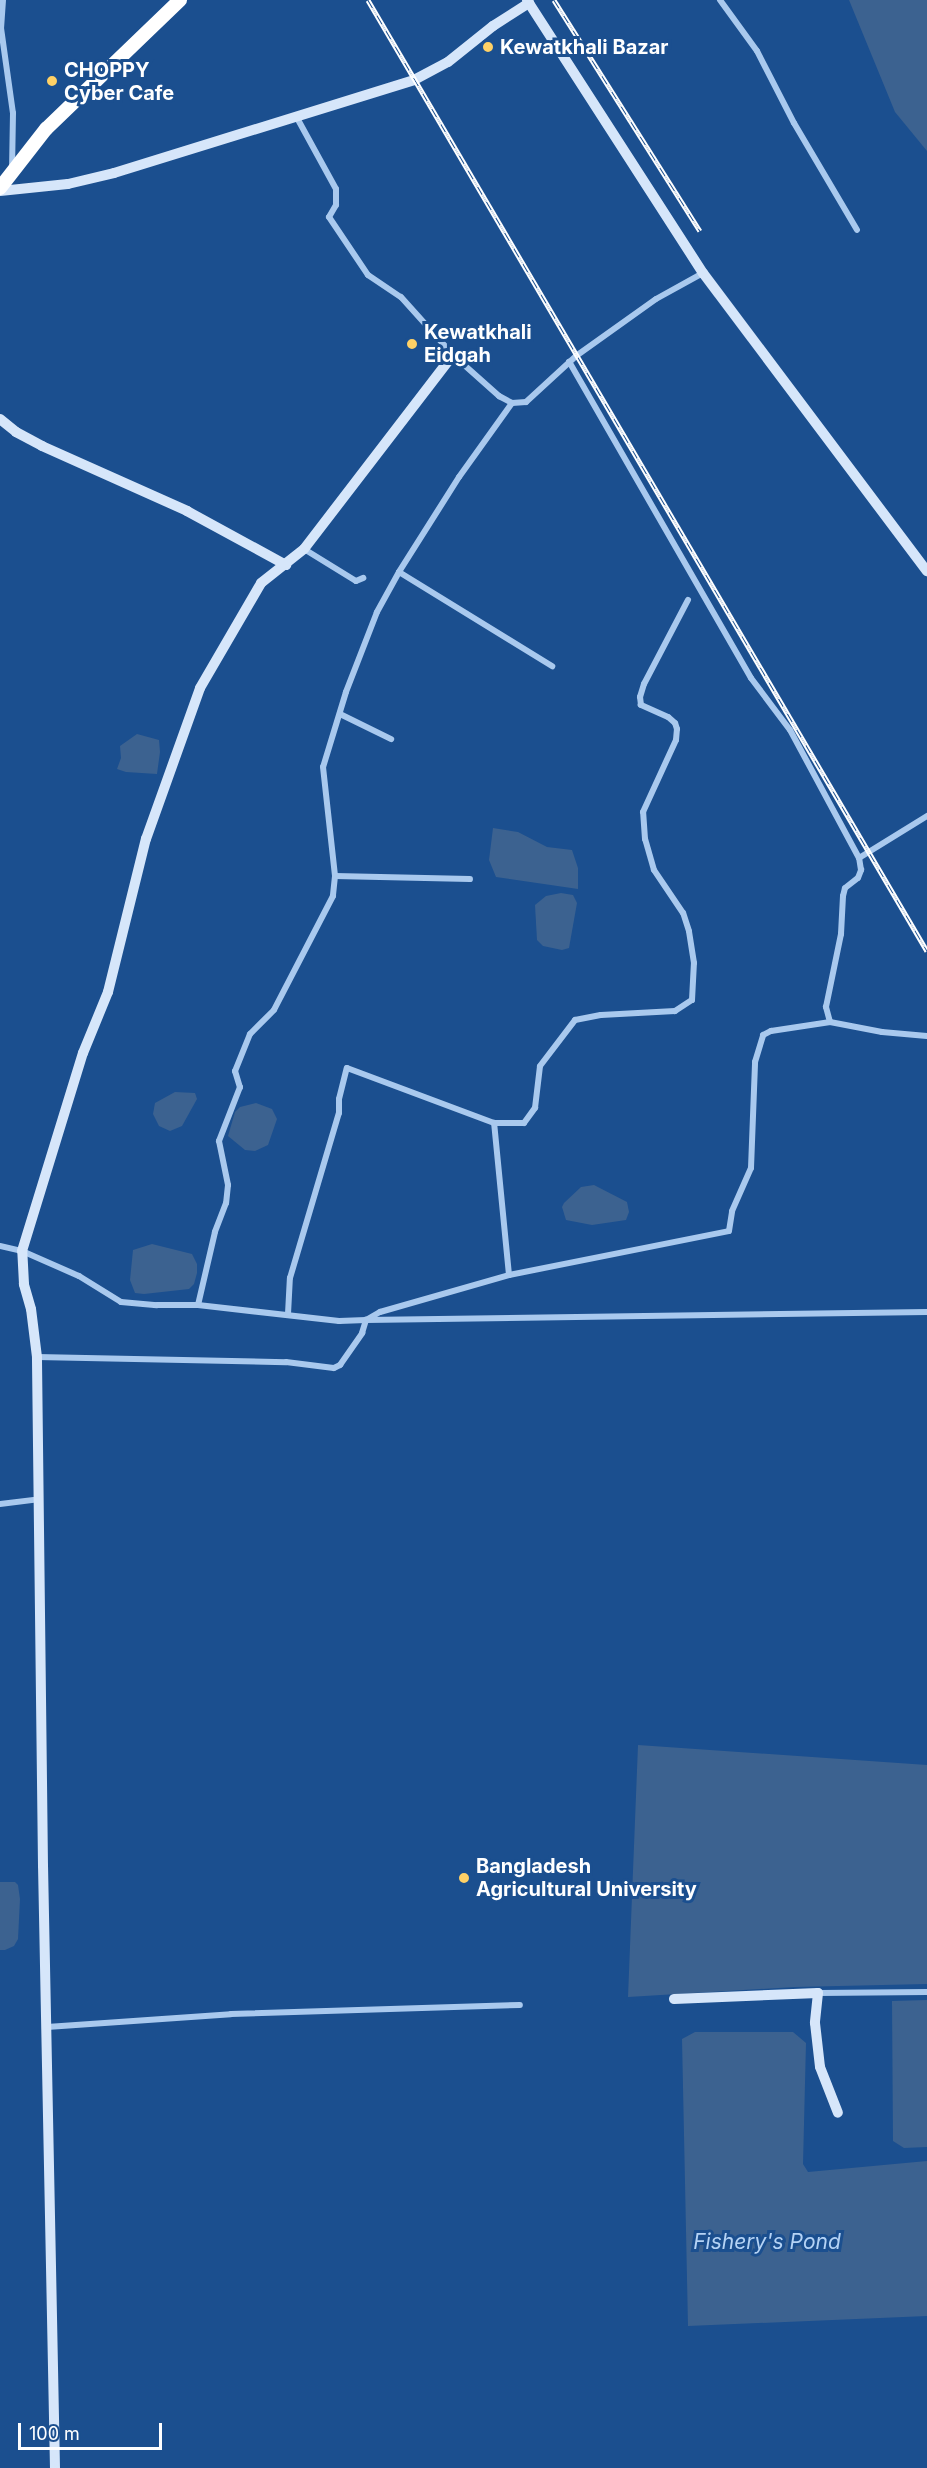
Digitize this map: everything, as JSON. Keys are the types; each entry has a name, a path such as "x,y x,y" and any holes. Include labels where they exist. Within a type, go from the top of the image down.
{"highway":[{"path":"0,189 46,129 180,0"}],"street":[{"path":"3,0 1,28 13,113 12,172"},
{"path":"720,0 757,51 794,123 857,230"},
{"path":"0,189 68,184 114,173 414,80 448,62 528,2 703,273 927,571"},
{"path":"296,115 336,189 336,205 329,217 368,275 401,297 453,355 499,396 512,403 526,402 568,362 656,299 703,273"},
{"path":"55,2468 37,1358 31,1309 24,1284 22,1251 83,1053 108,992 146,839 196,698 217,654 261,583 304,549 453,355"},
{"path":"568,362 752,678 790,730 859,858 861,870 858,878 845,888 843,896 841,934 830,976 826,1007 830,1022"},
{"path":"198,1305 214,1232 226,1203 228,1185 219,1141 240,1087 235,1071 250,1034 274,1010 333,896 335,876 323,767 340,714 377,612 399,572 459,477 512,403"},
{"path":"0,419 16,432 42,446 188,511 286,565"},
{"path":"304,549 356,581 363,578"},
{"path":"399,572 552,666"},
{"path":"288,1314 290,1278 339,1113 339,1099 347,1068 494,1123 524,1123 535,1108 540,1066 574,1020 601,1015 675,1011 692,1000 694,963 689,931 683,913 654,870 645,839 643,812 676,740 677,729 675,723 668,717 641,705 640,697 644,684 688,600"},
{"path":"340,714 391,739"},
{"path":"859,858 927,816"},
{"path":"335,876 470,879"},
{"path":"37,1358 286,1362 334,1368 340,1365 363,1333 366,1320 380,1312 509,1275 729,1231 732,1211 751,1168 755,1062 763,1035 771,1031 830,1022 882,1032 927,1036"},
{"path":"494,1123 509,1275"},
{"path":"0,1246 22,1251 79,1276 121,1302 198,1305 339,1321 927,1312"},
{"path":"0,1504 38,1499"},
{"path":"674,1999 927,1992"},
{"path":"818,1994 815,2023 820,2067 838,2113"},
{"path":"47,2026 231,2014 520,2005"}],"water":[{"path":"849,0 927,0 927,151 895,112"},
{"path":"137,734 159,740 157,774 126,772 117,769 121,758 120,746"},
{"path":"493,828 518,832 547,847 572,850 578,868 578,889 496,877 489,860"},
{"path":"561,893 573,895 577,903 569,948 562,950 543,946 537,940 535,905 546,896"},
{"path":"175,1092 195,1093 197,1099 182,1126 170,1131 159,1126 153,1114 155,1103"},
{"path":"256,1103 272,1109 277,1119 268,1145 255,1151 245,1150 228,1136 235,1112 240,1107"},
{"path":"594,1185 627,1202 629,1212 626,1220 592,1225 566,1220 562,1207 564,1203 581,1187"},
{"path":"152,1244 192,1254 197,1264 197,1273 194,1284 189,1289 135,1293 130,1280 133,1250"},
{"path":"638,1745 927,1765 927,1984 795,1987 628,1997"},
{"path":"0,1882 15,1882 18,1885 20,1899 18,1939 14,1946 5,1950 0,1950"},
{"path":"927,2000 927,2147 904,2148 893,2141 892,2001"},
{"name":"Fishery's Pond","path":"695,2032 793,2032 806,2043 803,2164 808,2172 927,2161 927,2316 688,2326 682,2039"}],"railway":[{"path":"368,0 927,951"},
{"path":"554,0 700,231"}],"place":[{"name":"Kewatkhali Bazar","path":"488,47"},
{"name":"CHOPPY Cyber Cafe","path":"52,81"},
{"name":"Kewatkhali Eidgah","path":"412,344"},
{"name":"Bangladesh Agricultural University","path":"464,1878"}]}
